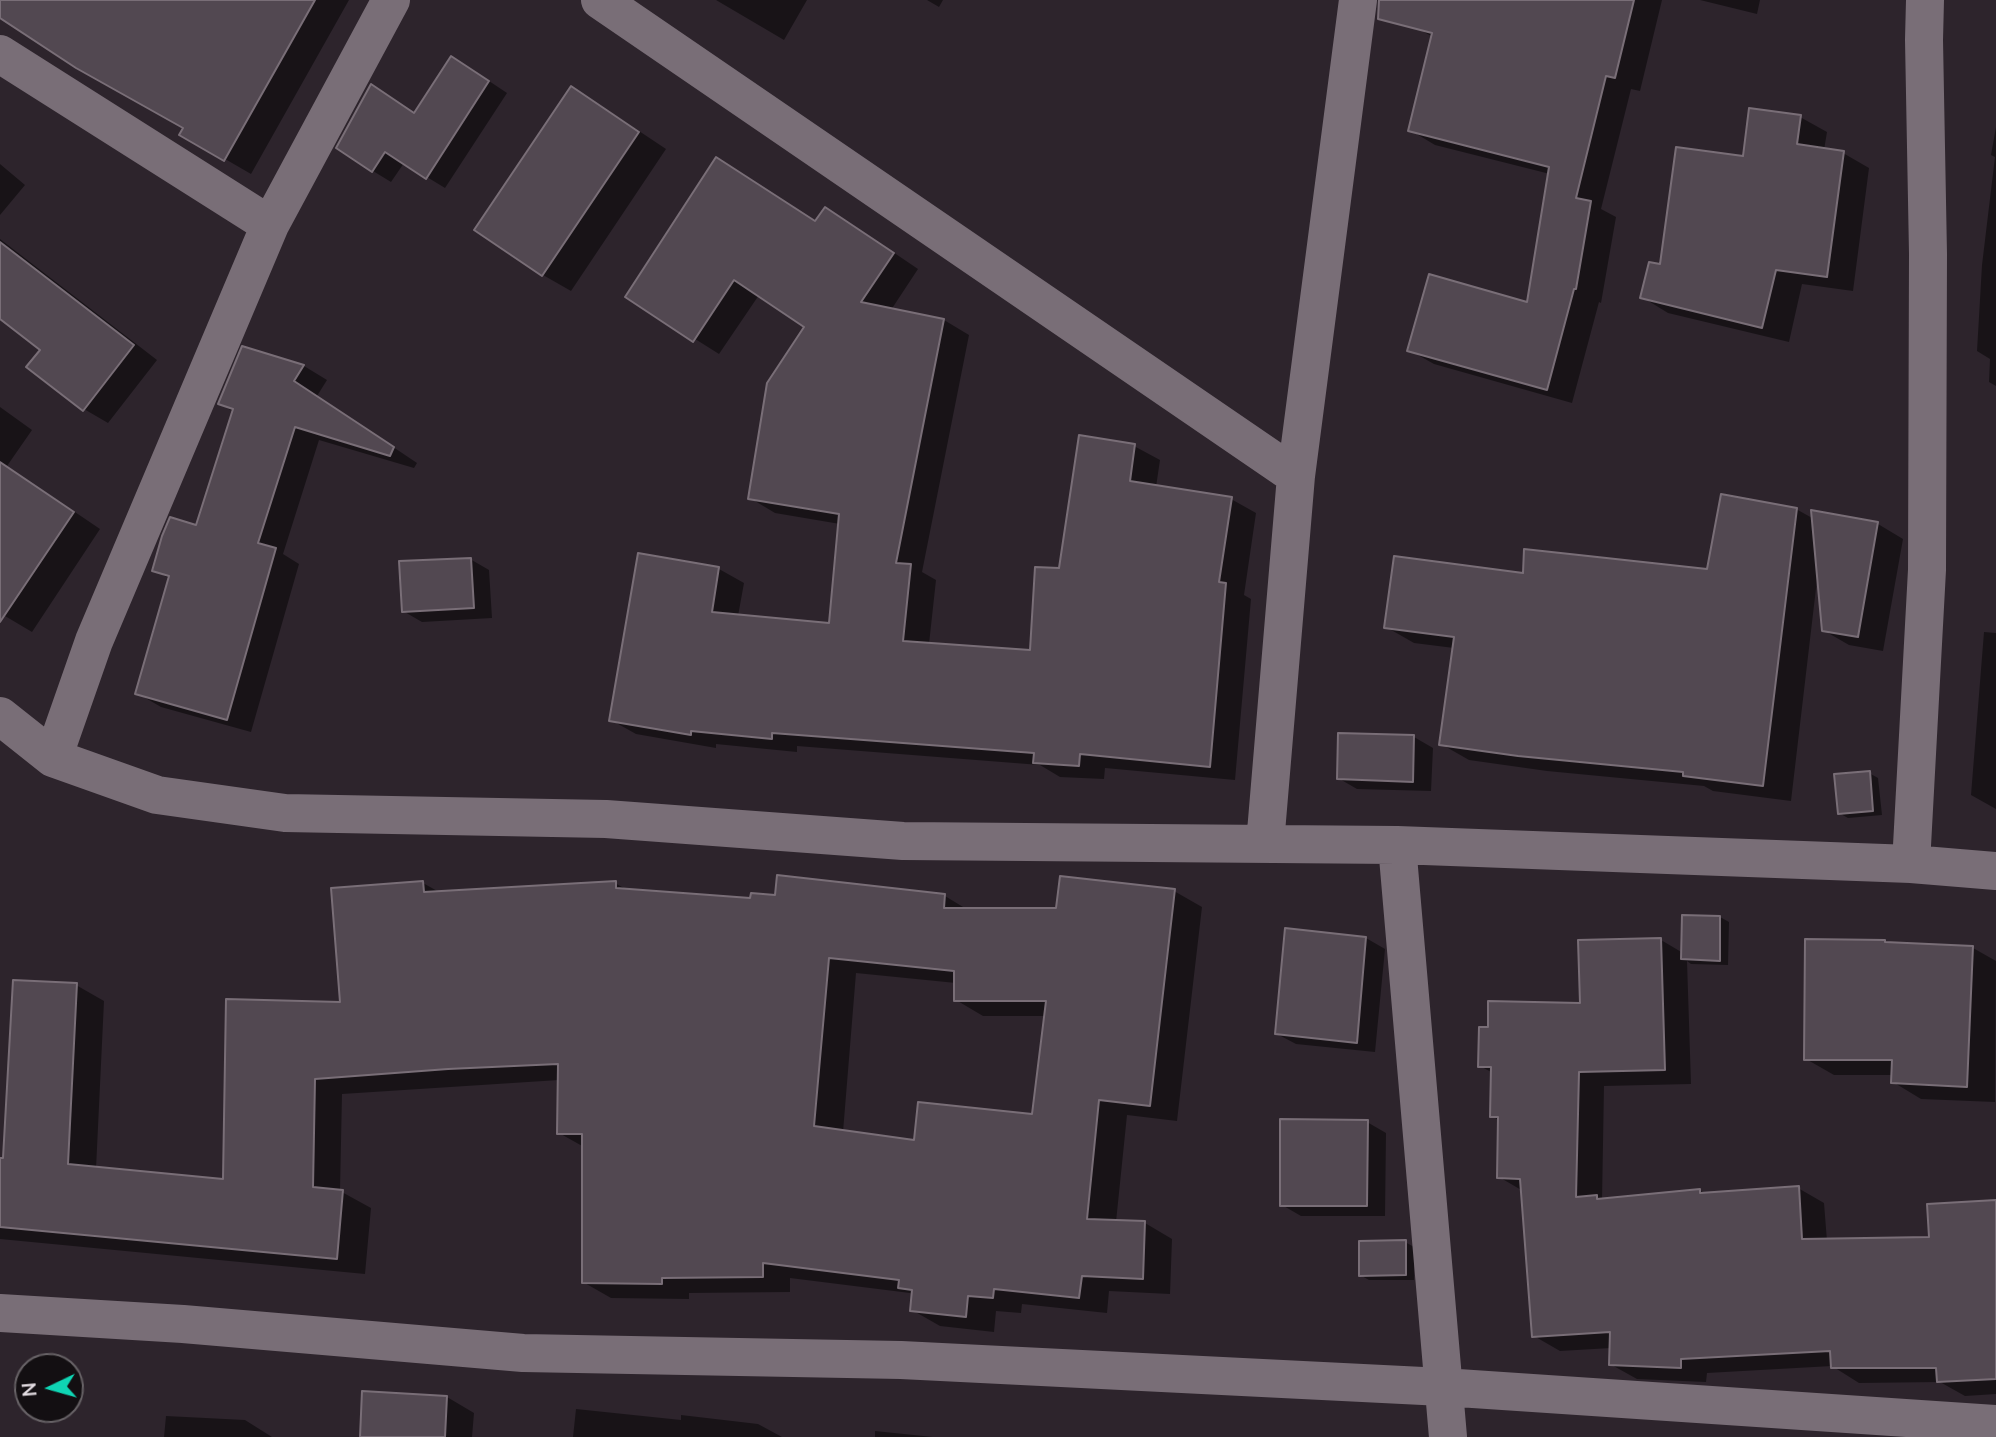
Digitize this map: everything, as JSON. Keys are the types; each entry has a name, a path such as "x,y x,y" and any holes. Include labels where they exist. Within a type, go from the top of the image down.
{"street":[{"path":"53,758 94,641 270,225 391,0"},
{"path":"600,0 1296,476"},
{"path":"1265,844 1296,476 1357,0"},
{"path":"1911,864 1927,570 1928,254 1925,0"},
{"path":"0,54 270,225"},
{"path":"0,716 53,758 156,796 285,813 606,820 903,841 1397,845 1911,864 1996,871"},
{"path":"1397,845 1448,1437"},
{"path":"0,1313 183,1324 523,1353 901,1360 1443,1387 1996,1424"}],"building":[{"path":"0,0 315,0 224,161 179,135 183,128 76,68 0,18"},
{"path":"1379,0 1634,0 1615,78 1606,76 1576,198 1591,201 1576,289 1547,390 1407,351 1429,274 1527,302 1549,167 1408,131 1432,33 1378,19"},
{"path":"451,56 489,81 426,179 385,152 372,172 336,148 371,84 414,113"},
{"path":"571,86 639,132 542,276 474,230"},
{"path":"1749,108 1801,115 1797,144 1844,151 1827,277 1776,270 1762,328 1640,298 1649,262 1660,264 1676,147 1743,156"},
{"path":"716,157 815,221 825,207 894,253 861,302 944,319 896,563 911,564 903,641 1030,650 1035,567 1059,568 1079,435 1135,444 1130,481 1232,497 1219,582 1226,583 1210,767 1080,754 1079,766 1033,763 1034,753 772,733 772,739 691,731 691,735 609,721 638,553 719,567 712,612 829,623 839,514 748,499 767,383 804,327 734,280 693,342 625,297"},
{"path":"0,242 134,345 83,411 26,367 40,350 0,319"},
{"path":"242,346 304,365 294,381 394,447 390,456 295,427 258,543 276,548 227,720 135,694 169,576 152,571 162,536 170,517 196,525 233,409 218,404"},
{"path":"0,462 74,512 0,622"},
{"path":"1721,494 1797,508 1763,786 1683,776 1683,772 1518,756 1439,745 1454,637 1384,628 1394,556 1523,573 1524,549 1707,569"},
{"path":"1811,510 1878,522 1858,637 1822,631"},
{"path":"471,558 474,608 402,612 399,561"},
{"path":"1338,733 1414,735 1413,782 1337,779"},
{"path":"1870,771 1873,811 1838,814 1834,774"},
{"path":"777,875 945,894 944,908 1056,908 1060,876 1175,889 1150,1106 1099,1100 1087,1219 1145,1221 1143,1279 1082,1276 1079,1298 994,1289 993,1298 968,1296 966,1317 910,1311 912,1290 898,1288 899,1280 763,1263 763,1277 662,1278 662,1284 582,1283 582,1134 557,1134 558,1064 315,1079 313,1187 343,1190 337,1259 0,1227 0,1158 3,1158 13,980 77,983 68,1164 223,1179 226,999 340,1002 331,888 423,881 424,892 616,881 616,888 750,898 751,893 775,895","holes":["829,958 954,971 954,1001 1046,1001 1032,1114 918,1102 914,1140 814,1126"]},
{"path":"1682,915 1720,916 1720,961 1681,959"},
{"path":"1285,928 1366,937 1357,1043 1275,1034"},
{"path":"1661,938 1665,1070 1579,1072 1576,1197 1597,1195 1597,1199 1700,1189 1700,1193 1799,1186 1802,1239 1929,1237 1927,1204 1996,1200 1996,1379 1937,1382 1936,1368 1831,1368 1830,1351 1681,1359 1681,1368 1609,1365 1610,1332 1532,1337 1520,1179 1497,1178 1498,1117 1490,1117 1491,1067 1478,1067 1479,1027 1488,1027 1488,1001 1580,1003 1578,940"},
{"path":"1805,939 1885,940 1973,946 1967,1087 1891,1083 1892,1060 1804,1060"},
{"path":"1280,1119 1368,1120 1367,1206 1280,1206"},
{"path":"1406,1240 1406,1275 1359,1276 1359,1241"},
{"path":"362,1391 447,1396 445,1437 360,1437"}]}
